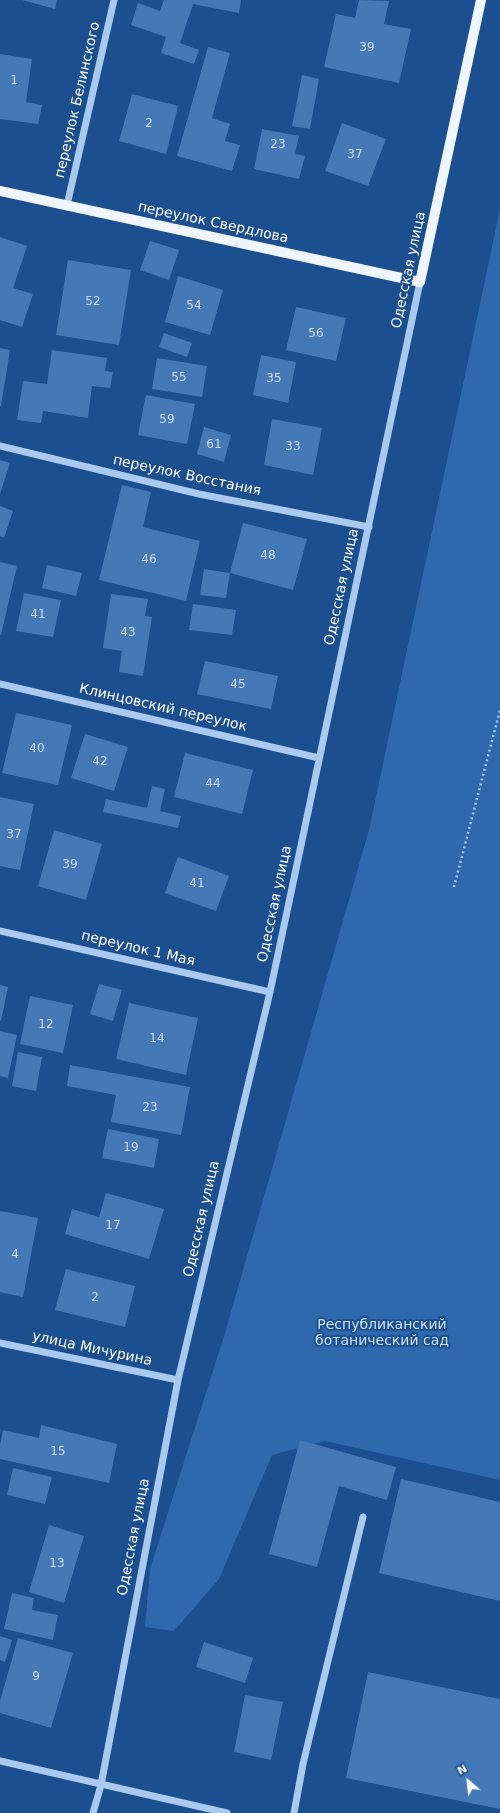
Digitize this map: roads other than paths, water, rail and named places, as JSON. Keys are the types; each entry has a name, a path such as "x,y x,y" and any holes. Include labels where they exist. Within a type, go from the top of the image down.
{"main road":[{"name":"Одесская улица","path":"420,282 481,0"},
{"name":"переулок Свердлова","path":"0,191 420,282"}],"street":[{"name":"переулок Белинского","path":"67,205 114,0"},
{"name":"Одесская улица","path":"94,1813 101,1784 178,1380 270,992 420,282"},
{"name":"переулок Восстания","path":"0,446 199,494 369,527"},
{"name":"Клинцовский переулок","path":"0,684 319,758"},
{"name":"переулок 1 Мая","path":"0,931 270,992"},
{"name":"улица Мичурина","path":"0,1343 178,1380"},
{"path":"294,1813 303,1764 363,1517"},
{"path":"0,1761 227,1813"}],"park label":[{"name":"Республиканский ботанический сад","path":"382,1334"}]}
